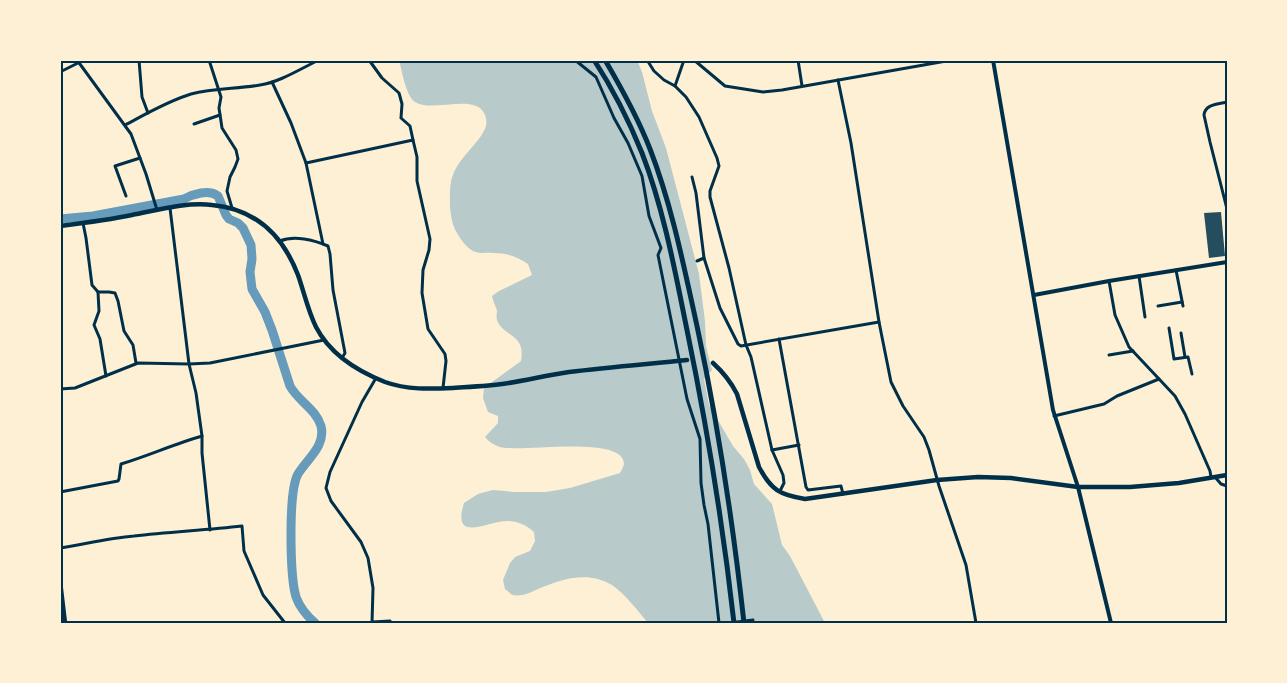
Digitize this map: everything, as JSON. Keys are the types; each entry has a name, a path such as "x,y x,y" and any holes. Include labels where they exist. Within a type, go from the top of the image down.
{"highway":[{"path":"594,60 615,95 642,154 669,247 704,415 734,623"},
{"path":"605,60 628,100 651,150 679,248 714,410 744,623"}],"main road":[{"path":"60,226 156,208 196,205 217,205 247,213 268,228 280,241 295,269 315,326 330,347 364,372 402,386 442,388 500,384 569,372 687,360"},
{"path":"713,363 732,384 759,467 770,485 779,492 805,499 938,480 978,477 1078,487 1151,486 1227,475"},
{"path":"60,581 65,623"}],"street":[{"path":"60,72 84,60"},
{"path":"139,60 142,97 148,113"},
{"path":"209,60 221,97 222,128 236,150 238,159 227,191 230,208"},
{"path":"125,125 194,93 272,82 319,60"},
{"path":"369,60 382,78 399,93 402,105 401,118 410,126 417,157 417,181 430,239 423,270 422,293 428,329 446,361 442,388"},
{"path":"575,60 596,77 628,143 642,176 649,216 661,248 658,255 664,269 679,361 687,399 700,439 701,483 719,623"},
{"path":"647,60 654,71 688,99 717,158 718,166 710,197 772,450 783,476 784,483 779,492"},
{"path":"675,86 684,60"},
{"path":"694,60 725,86 763,92 952,60"},
{"path":"798,60 802,86"},
{"path":"993,60 1054,416 1078,487 1111,623"},
{"path":"78,61 131,134 156,208"},
{"path":"838,80 891,382 903,406 924,437 929,450 966,565 976,623"},
{"path":"272,82 306,163 323,244"},
{"path":"1227,102 1209,106 1204,115 1227,209"},
{"path":"194,124 220,115"},
{"path":"306,163 413,140"},
{"path":"126,196 115,166 140,158"},
{"path":"692,177 704,258 720,309 738,344 741,346 879,322"},
{"path":"170,208 189,364 202,436 210,530"},
{"path":"83,223 92,285 98,292 99,311 94,324 100,339 106,376"},
{"path":"280,241 287,238 310,240 328,246 333,290 345,353 342,358"},
{"path":"697,261 704,258"},
{"path":"1034,295 1227,262"},
{"path":"1158,306 1183,304 1176,270"},
{"path":"1139,276 1145,317"},
{"path":"1109,281 1115,315 1129,347 1175,396 1213,477 1227,486"},
{"path":"98,292 115,293 124,331 133,345 136,363"},
{"path":"1169,328 1174,359 1185,357"},
{"path":"1181,333 1185,357 1188,357 1192,374"},
{"path":"779,339 806,487 808,490 841,486 843,495"},
{"path":"60,389 75,388 136,363 210,363 324,340"},
{"path":"1109,355 1133,351"},
{"path":"376,378 362,402 326,488 331,501 361,542 368,558 373,588 372,622 390,621 391,623"},
{"path":"1054,416 1104,404 1117,396 1159,379"},
{"path":"60,492 118,481 121,464 202,436"},
{"path":"772,450 799,445"},
{"path":"60,548 100,540 242,526 244,551 263,595 285,623"},
{"path":"729,623 753,620"}],"shaded area":[{"path":"399,60 637,60 666,148 699,274 706,346 712,370 704,379 709,405 733,446 744,459 754,484 772,504 782,545 825,623 648,623 612,585 585,577 558,581 520,595 513,595 505,589 503,580 510,563 515,557 530,551 535,541 534,532 512,521 467,527 461,516 464,503 478,494 493,490 546,492 570,488 620,473 624,464 619,455 607,450 569,446 500,447 485,437 498,423 498,416 488,412 483,398 484,388 521,361 522,352 517,340 504,330 497,320 497,310 492,296 532,275 528,264 516,257 478,253 470,249 461,239 453,224 450,207 452,179 456,168 480,138 486,126 484,113 479,107 471,104 432,106 415,102 407,89"}],"building":[{"path":"1221,212 1225,256 1209,258 1204,213"}],"waterway":[{"path":"60,219 93,216 206,193 218,196 229,219 243,228 251,245 252,289 265,312 290,386 319,420 321,426 321,440 298,474 291,515 291,554 296,597 304,612 315,623"}]}
